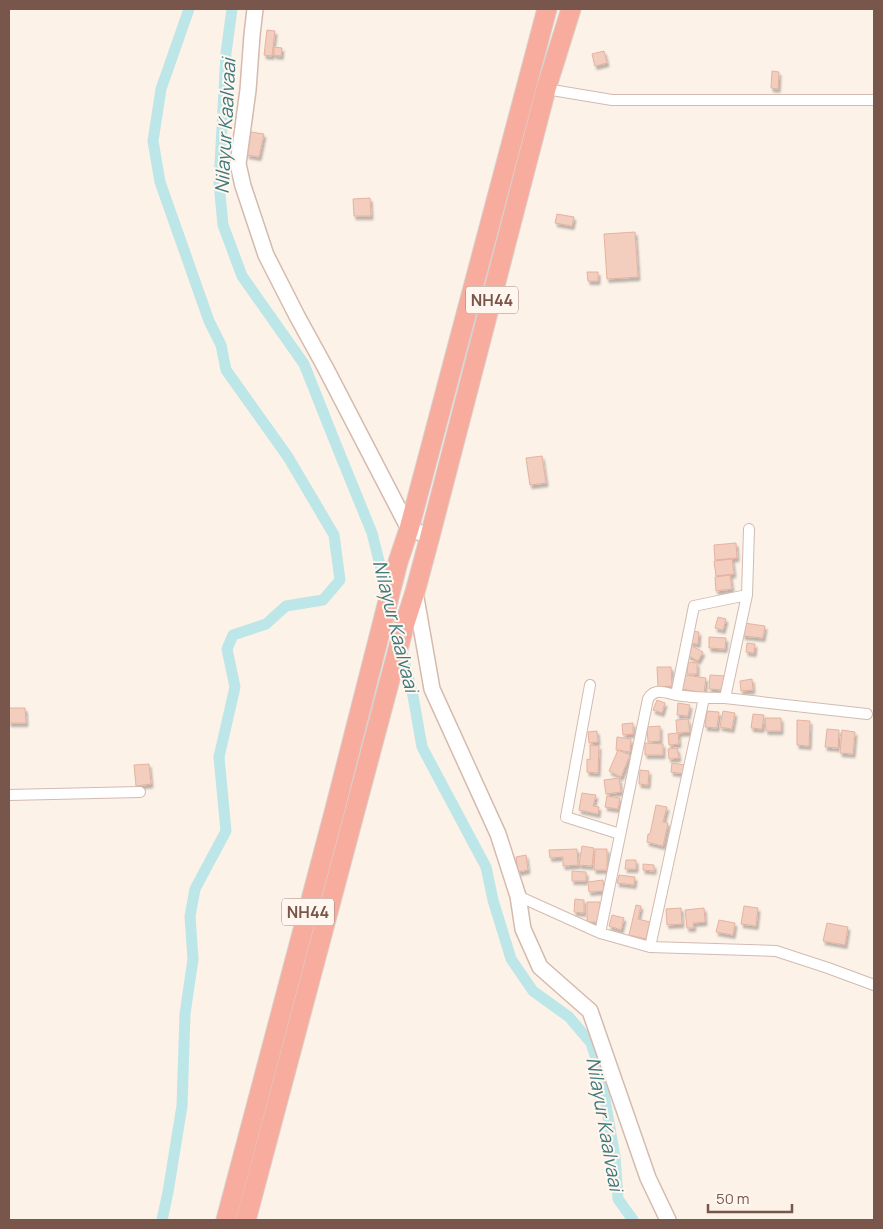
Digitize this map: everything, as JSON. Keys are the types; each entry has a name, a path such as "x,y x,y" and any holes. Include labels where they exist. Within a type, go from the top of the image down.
{"highway":[{"name":"NH44","path":"226,1220 325,848 398,562 409,529 547,9"},
{"name":"NH44","path":"246,1220 405,623 430,536 546,89 571,9"}],"street":[{"path":"255,9 248,90 238,164 266,255 409,529 430,536"},
{"path":"546,89 612,100 874,100"},
{"path":"725,698 747,595 749,529"},
{"path":"415,592 432,689 498,834 518,896 523,929 540,967 590,1011 648,1178 668,1220"},
{"path":"676,695 694,606 747,595"},
{"path":"590,685 566,817 620,834"},
{"path":"600,933 648,699 651,694 660,692 704,698 725,698 867,714"},
{"path":"650,947 704,698"},
{"path":"9,796 140,792"},
{"path":"518,896 600,933 650,947 776,952 874,985"}],"building":[{"path":"267,30 275,31 272,56 264,55"},
{"path":"274,47 282,48 281,56 274,55"},
{"path":"604,51 607,63 595,66 592,54"},
{"path":"772,71 779,72 778,89 771,88"},
{"path":"251,132 264,134 259,157 247,155"},
{"path":"370,198 371,216 354,216 353,199"},
{"path":"557,214 574,217 572,226 555,223"},
{"path":"635,232 638,277 607,279 604,234"},
{"path":"587,272 598,272 598,281 588,281"},
{"path":"542,456 546,483 530,485 526,458"},
{"path":"736,543 737,558 715,560 714,545"},
{"path":"732,559 734,574 716,576 714,561"},
{"path":"730,575 732,589 716,591 715,577"},
{"path":"718,617 726,619 723,630 715,628"},
{"path":"744,623 765,626 763,638 743,636"},
{"path":"692,631 699,632 698,644 690,643"},
{"path":"709,637 726,638 725,649 709,648"},
{"path":"747,643 755,644 754,653 746,652"},
{"path":"692,646 703,652 698,661 687,655"},
{"path":"688,662 697,663 697,674 687,674"},
{"path":"657,667 671,667 672,686 658,687"},
{"path":"685,675 706,678 704,693 682,689"},
{"path":"710,675 725,676 724,690 709,689"},
{"path":"752,679 753,690 741,691 740,681"},
{"path":"657,700 665,703 662,713 653,710"},
{"path":"678,703 690,705 688,716 677,715"},
{"path":"9,708 25,708 26,723 9,723"},
{"path":"707,711 719,712 717,728 705,727"},
{"path":"723,711 735,713 732,729 720,727"},
{"path":"753,714 764,715 762,729 751,728"},
{"path":"765,718 781,718 781,731 766,731"},
{"path":"688,719 690,732 678,733 679,744 669,745 668,734 677,733 676,720"},
{"path":"797,720 810,721 809,746 797,745"},
{"path":"633,723 633,734 623,735 622,724"},
{"path":"660,726 660,741 648,742 647,727"},
{"path":"827,729 839,730 838,748 825,747"},
{"path":"842,730 855,732 853,754 840,753"},
{"path":"597,731 598,742 589,743 588,732"},
{"path":"617,737 631,739 630,752 616,750"},
{"path":"645,743 663,744 663,755 645,755"},
{"path":"590,745 599,746 598,773 587,772 587,759 590,760"},
{"path":"677,748 679,758 669,759 668,749"},
{"path":"618,750 630,755 621,777 609,771"},
{"path":"672,763 685,765 684,774 671,772"},
{"path":"149,764 151,784 136,786 134,765"},
{"path":"640,770 649,771 648,785 639,784"},
{"path":"619,778 621,792 606,794 604,780"},
{"path":"582,793 596,795 593,806 599,807 598,814 579,810"},
{"path":"607,796 620,798 618,809 605,807"},
{"path":"656,805 667,807 663,822 668,823 663,846 647,842"},
{"path":"582,846 594,848 592,866 579,865"},
{"path":"577,849 578,865 563,866 563,857 550,858 549,850"},
{"path":"595,849 607,849 607,870 594,870"},
{"path":"526,855 528,870 518,872 516,857"},
{"path":"626,860 636,860 636,869 625,869"},
{"path":"643,864 654,865 654,871 643,870"},
{"path":"572,871 586,872 586,881 572,881"},
{"path":"619,875 635,877 634,885 617,883"},
{"path":"603,880 604,891 589,892 588,882"},
{"path":"575,899 584,900 584,913 574,912"},
{"path":"587,902 600,902 600,922 587,922"},
{"path":"636,905 641,906 638,919 650,922 646,939 629,935"},
{"path":"744,906 758,908 756,926 741,924"},
{"path":"681,908 682,924 667,925 666,909"},
{"path":"704,908 705,922 693,923 694,928 687,928 685,910"},
{"path":"612,915 624,918 621,930 609,926"},
{"path":"719,920 735,923 733,935 716,932"},
{"path":"827,923 848,927 845,945 823,941"}],"waterway":[{"path":"162,1220 182,1106 185,1014 193,959 190,916 195,889 226,831 219,757 235,687 227,649 233,635 266,624 286,606 323,600 340,580 334,535 288,457 226,370 221,345 209,321 160,182 153,141 161,89 189,9"},
{"name":"Nilayur Kaalvaai","path":"232,9 226,53 219,183 223,225 242,276 304,364 372,533 413,696 422,747 486,867 493,900 511,959 533,991 569,1017 591,1043 600,1071 615,1157 618,1199 633,1220"}]}
